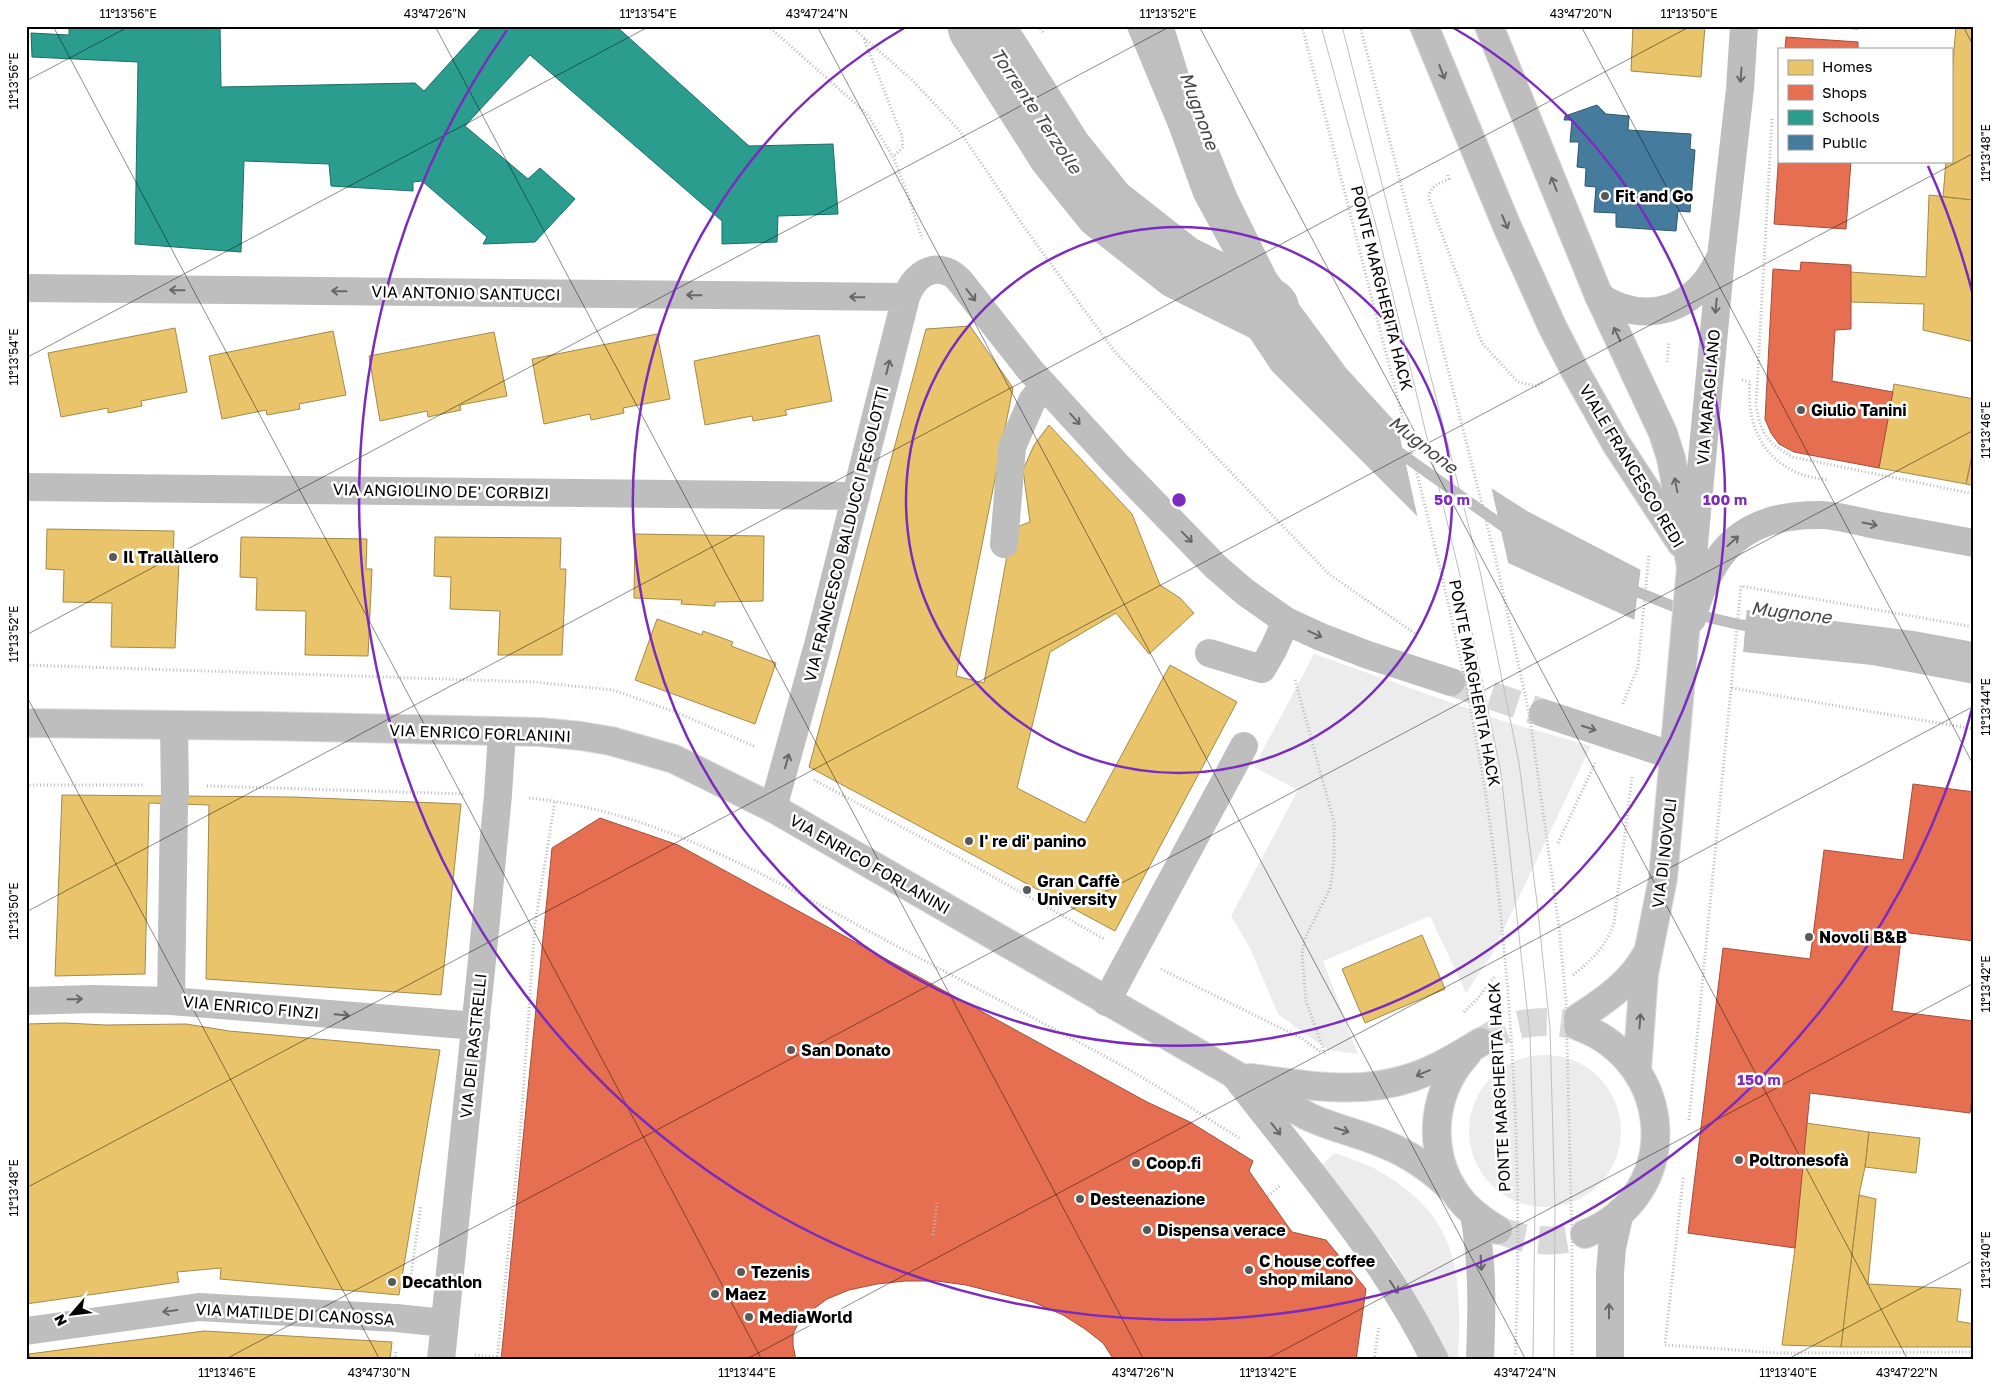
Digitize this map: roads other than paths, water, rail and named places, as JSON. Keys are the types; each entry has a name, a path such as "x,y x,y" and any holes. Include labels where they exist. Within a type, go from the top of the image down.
{"street":[{"name":"VIALE FRANCESCO REDI","path":"1424,26 1506,224 1552,326 1615,442 1679,540 1696,574"},
{"name":"VIALE FRANCESCO REDI","path":"1489,26 1600,296 1663,433 1671,458 1696,574"},
{"name":"VIA MARAGLIANO","path":"1682,667 1696,574 1721,257 1740,89 1744,26"},
{"name":"VIA MARAGLIANO","path":"1600,296 1616,306 1636,312 1650,312 1673,307 1699,290 1721,257"},
{"name":"VIA FRANCESCO BALDUCCI PEGOLOTTI","path":"773,808 818,645 906,297 916,278 932,270 948,272 960,281 1044,385"},
{"name":"VIA ANTONIO SANTUCCI","path":"26,288 906,297"},
{"path":"1004,544 1012,447 1032,401 1044,385 1117,465 1216,567 1244,592 1286,621 1368,655 1451,682"},
{"name":"VIA ANGIOLINO DE' CORBIZI","path":"26,487 856,496"},
{"path":"1696,574 1740,535 1758,525 1793,517 1822,515 1974,543"},
{"path":"1209,653 1262,669 1286,621"},
{"name":"VIA DI NOVOLI","path":"1637,1070 1642,993 1663,878 1682,667"},
{"path":"1543,712 1674,756"},
{"name":"VIA ENRICO FORLANINI","path":"26,723 174,724 502,733 540,732 611,741 655,752 694,768 773,808 1106,1002 1307,1116 1324,1124 1378,1142 1411,1157 1432,1171 1452,1189"},
{"path":"171,1001 175,796 174,724"},
{"name":"VIA DEI RASTRELLI","path":"442,1360 476,1026 498,796 502,733"},
{"path":"1106,1002 1244,746"},
{"name":"VIA DI NOVOLI","path":"1585,1234 1605,1224 1620,1212 1638,1191 1652,1161 1656,1123 1652,1101 1637,1070 1616,1047 1578,1022 1631,977 1649,949"},
{"name":"VIA ENRICO FINZI","path":"26,1000 171,1001 476,1026"},
{"name":"VIA ENRICO FORLANINI","path":"1236,1076 1349,1089 1379,1086 1414,1077 1436,1068 1481,1042 1463,1058 1449,1079 1437,1118 1438,1153 1452,1189"},
{"path":"1236,1076 1378,1263 1410,1313 1435,1360"},
{"path":"1452,1189 1474,1214 1498,1230"},
{"name":"VIA DI NOVOLI","path":"1610,1360 1610,1274 1612,1248 1620,1212"},
{"path":"1474,1214 1481,1252 1480,1360"},
{"name":"VIA MATILDE DI CANOSSA","path":"26,1331 199,1307 396,1318 445,1323"}],"water":[{"path":"1126,26 1174,26 1192,84 1237,194 1276,273 1346,368 1397,424 1418,517 1272,371 1248,335 1226,257 1194,198 1169,129"},
{"path":"1491,488 1527,511 1641,570 1635,620 1508,563"},
{"path":"1746,610 1914,631 1974,642 1974,684 1872,665 1743,652"}],"waterway":[{"name":"Torrente Terzolle","path":"980,26 1060,152 1105,208 1180,267 1267,310"},
{"name":"Mugnone","path":"1393,448 1510,531"},
{"name":"Mugnone","path":"1625,587 1690,613 1741,625 1760,627"}],"tunnel":[{"path":"1451,682 1543,713"},
{"path":"1481,1042 1504,1030 1528,1023 1553,1022 1578,1026"},
{"path":"1498,1230 1520,1237 1541,1240 1563,1240 1585,1234"}],"tram line":[{"path":"1321,26 1377,229 1462,584 1501,773 1530,1035 1535,1203 1533,1360"},
{"path":"1342,26 1480,571 1519,763 1537,902 1550,1028 1555,1209 1554,1360"}],"place":[{"name":"Fit and Go","path":"1605,196"},
{"name":"Giulio Tanini","path":"1801,410"},
{"name":"Il Trallàllero","path":"113,557"},
{"name":"I' re di' panino","path":"969,841"},
{"name":"Gran Caffè University","path":"1027,890"},
{"name":"Novoli B&B","path":"1809,937"},
{"name":"San Donato","path":"791,1050"},
{"name":"Poltronesofà","path":"1739,1160"},
{"name":"Coop.fi","path":"1136,1163"},
{"name":"Desteenazione","path":"1080,1199"},
{"name":"Dispensa verace","path":"1147,1230"},
{"name":"C house coffee shop milano","path":"1249,1270"},
{"name":"Tezenis","path":"741,1272"},
{"name":"Decathlon","path":"392,1282"},
{"name":"Maez","path":"715,1294"},
{"name":"MediaWorld","path":"749,1317"}]}
